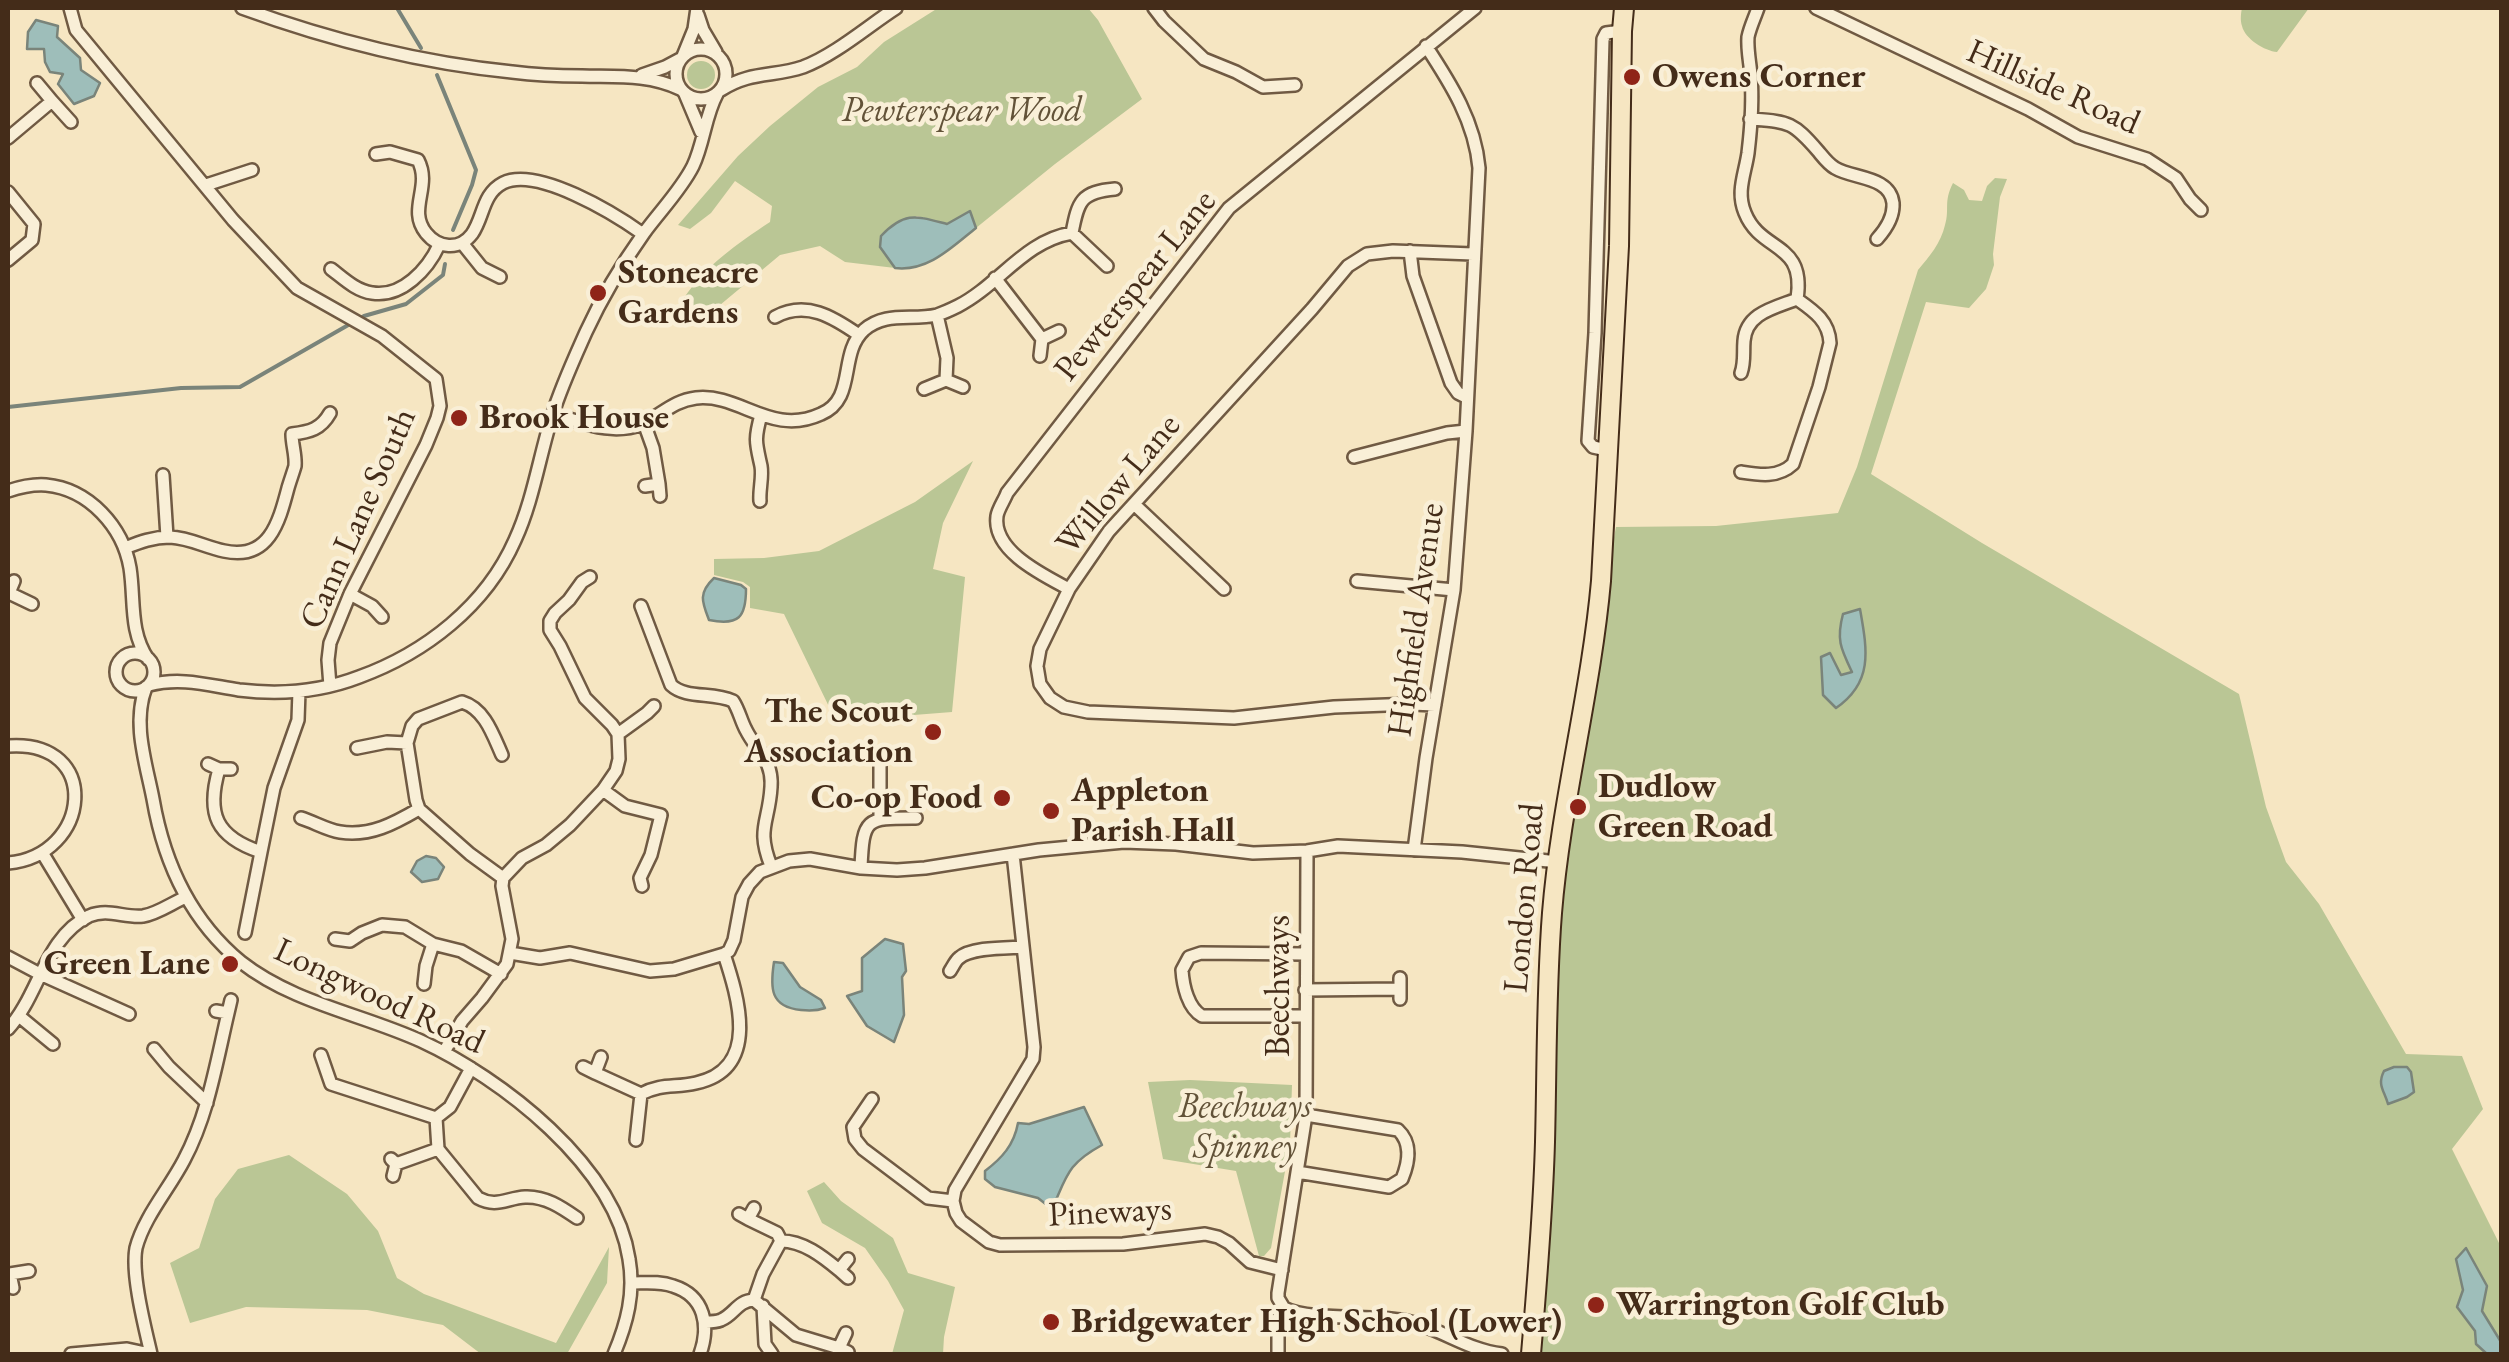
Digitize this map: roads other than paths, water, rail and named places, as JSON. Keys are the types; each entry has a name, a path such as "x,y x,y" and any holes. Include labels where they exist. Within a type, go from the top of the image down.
{"highway":[{"name":"London Road","path":"1531,1354 1543,1204 1548,982 1558,862 1598,617 1619,246 1624,8"}],"street":[{"name":"Cann Lane South","path":"70,8 76,30 233,220 297,288 382,336 436,380 440,406 426,445 350,594 328,651 330,686"},
{"path":"242,8 296,27 456,64 511,72 638,76 667,82 698,99 739,80 803,67 896,8"},
{"path":"1154,8 1204,60 1263,87 1289,89"},
{"name":"Pewterspear Lane","path":"1069,589 1030,567 1001,542 997,516 1008,493 1229,208 1475,8"},
{"path":"1758,8 1748,40 1750,120 1740,192 1742,208 1754,229 1791,259 1799,280 1796,300"},
{"name":"Hillside Road","path":"1816,8 2078,136 2147,159 2176,178 2201,210"},
{"path":"697,9 694,29 676,76 702,136"},
{"path":"134,626 116,668 120,685 136,692 164,681 190,680 254,691 298,692 374,671 448,628 475,602 494,578 526,514 553,414 592,320 643,234 694,164 726,75 697,9"},
{"name":"Highfield Avenue","path":"1414,850 1454,590 1480,168 1474,134 1447,78 1426,46"},
{"path":"638,76 665,67 697,49 706,49 747,71 764,73"},
{"path":"36,84 70,122"},
{"path":"8,138 52,101"},
{"path":"1750,120 1789,124 1836,169 1884,186 1891,196 1892,210 1888,224 1875,241"},
{"path":"376,154 390,152 418,160 424,171 424,186 417,212 424,232 439,245 462,243 472,234 493,190 514,179 528,178 606,210 643,234"},
{"path":"206,185 252,170"},
{"path":"1072,233 1078,205 1085,196 1093,190 1115,188"},
{"path":"8,192 34,224 32,240 8,260"},
{"path":"553,414 606,429 644,423 680,400 702,397 790,422 822,414 842,396 850,352 867,327 888,318 937,315 972,298 1045,240 1072,233"},
{"path":"1072,233 1107,266"},
{"path":"462,243 482,268 500,276"},
{"path":"331,269 358,288 386,293 418,276 432,261 439,245"},
{"path":"1466,397 1451,384 1413,276 1410,251 1473,254"},
{"name":"Willow Lane","path":"1410,251 1367,254 1354,261 1109,531 1069,589 1040,649 1037,675 1044,692 1056,704 1088,712 1234,718 1353,706 1436,706"},
{"path":"995,278 1042,339 1040,356"},
{"path":"1739,375 1744,364 1748,324 1763,313 1796,300"},
{"path":"1739,470 1769,475 1784,472 1796,459 1828,359 1830,336 1818,316 1796,300"},
{"path":"773,321 791,310 814,311 859,335"},
{"path":"937,315 947,358 946,380"},
{"path":"1042,339 1059,331"},
{"path":"924,389 946,380 963,387"},
{"path":"124,548 146,539 167,537 234,552 255,548 268,540 283,512 294,469 292,434 311,432 330,413"},
{"path":"761,415 755,448 762,472 761,501"},
{"path":"644,423 653,448 654,489"},
{"path":"1354,457 1466,431"},
{"path":"162,472 167,537"},
{"path":"8,490 43,485 74,493 101,512 117,533 132,584 134,626 154,675 148,686"},
{"path":"1134,504 1224,589"},
{"path":"444,1052 462,1021 507,964 512,939 502,878 522,858 570,825 604,790 616,771 618,734 585,698 550,630 554,612 589,577"},
{"path":"1357,582 1454,590"},
{"path":"10,589 32,604"},
{"path":"350,594 382,616"},
{"path":"641,606 677,691 736,697 745,729 766,758 770,772 762,834 771,866"},
{"path":"123,657 133,653 190,680"},
{"name":"Longwood Road","path":"120,685 140,724"},
{"name":"Longwood Road","path":"148,686 140,708 140,724 154,809 166,856 204,924 242,963 274,983 416,1039 500,1086 578,1159 615,1215 629,1256 632,1283 626,1327 614,1354"},
{"path":"245,933 274,788 298,720 298,692"},
{"path":"502,755 479,712 462,702 418,719 407,743 420,809 502,878"},
{"path":"618,734 654,706"},
{"path":"357,748 407,743"},
{"path":"8,746 31,747 56,756 74,783 76,798 62,834 43,854 8,863"},
{"path":"880,762 880,818"},
{"path":"219,767 213,804 219,824 234,840 261,852"},
{"path":"604,790 625,806 663,811 640,878 642,887"},
{"path":"301,818 340,832 358,833 390,825 420,809"},
{"path":"860,868 862,836 869,824 880,818 916,818"},
{"path":"510,953 540,958 570,954 650,971 674,969 724,954 734,940 742,897 749,884 760,872 789,860 810,859 860,868 924,868 1124,842 1254,853 1308,852 1338,846 1558,862"},
{"name":"Beechways","path":"1278,1354 1278,1318 1284,1308 1278,1298 1306,1115 1308,852"},
{"path":"43,854 82,920"},
{"path":"872,1099 854,1127 855,1139 863,1149 928,1198 954,1200 960,1178 1033,1058 1013,854"},
{"path":"8,1028 19,1016 62,938 82,920 105,912 148,915 186,897"},
{"path":"335,940 350,942 362,932 382,925 405,927 433,944 461,951 501,974"},
{"path":"424,984 433,944"},
{"path":"950,972 963,954 1023,947"},
{"path":"1305,954 1201,953 1189,957 1182,970 1191,1004 1202,1016 1305,1016"},
{"path":"602,1057 589,1070 642,1094 660,1086 704,1081 722,1071 740,1036 739,1006 724,954"},
{"path":"8,957 129,1014"},
{"path":"1306,990 1400,989"},
{"path":"71,1354 127,1349 150,1354 135,1264 136,1248 204,1116 225,1008"},
{"path":"19,1016 56,1046"},
{"path":"154,1049 207,1103"},
{"path":"321,1055 332,1084 436,1118"},
{"path":"436,1118 450,1107 471,1068"},
{"path":"636,1142 642,1094"},
{"path":"1297,1172 1389,1187 1402,1178 1408,1157 1407,1144 1398,1130 1306,1115"},
{"path":"436,1118 438,1149 478,1198 496,1204 523,1197 540,1198 578,1218"},
{"path":"393,1166 438,1149"},
{"name":"Pineways","path":"954,1200 962,1222 980,1237 1000,1245 1123,1244 1204,1234 1229,1243 1250,1262 1282,1270"},
{"path":"747,1214 777,1233 781,1241"},
{"path":"781,1241 800,1244 843,1274 848,1259"},
{"path":"772,1354 765,1344 758,1303 762,1274 781,1241"},
{"path":"13,1288 9,1268 29,1270"},
{"path":"632,1283 676,1286 696,1302 706,1322 700,1354"},
{"path":"706,1322 722,1320 746,1300 758,1303 796,1335 843,1350 846,1333"},
{"path":"1284,1308 1300,1313 1398,1319 1443,1333 1476,1350 1502,1354"},
{"path":"127,1349 146,1331"}],"water":[{"path":"36,20 58,26 57,37 80,58 81,70 100,83 94,96 74,104 58,84 63,74 50,72 44,49 27,49 28,32"},
{"path":"970,211 976,228 929,262 895,268 880,247 881,236 904,219 947,224"},
{"path":"714,578 746,589 742,613 734,620 709,620 703,598 705,588"},
{"path":"1860,609 1865,664 1857,687 1836,708 1823,695 1821,657 1830,653 1841,675 1852,672 1842,650 1840,631 1843,614"},
{"path":"426,856 436,858 444,867 438,879 422,882 411,872 417,861"},
{"path":"885,939 903,944 906,971 902,977 904,1015 894,1042 867,1026 847,996 862,991 862,958"},
{"path":"774,962 783,963 800,987 821,1000 825,1008 801,1010 783,1005 774,995"},
{"path":"2407,1067 2411,1072 2414,1092 2388,1104 2381,1080 2384,1071"},
{"path":"1084,1107 1102,1145 1075,1165 1052,1209 1038,1198 995,1187 985,1179 985,1171 1002,1156 1018,1123 1029,1124"},
{"path":"2466,1248 2487,1286 2482,1311 2501,1342 2501,1354 2487,1354 2476,1344 2475,1331 2457,1307 2463,1290 2456,1259"}],"waterway":[{"path":"397,8 421,48"},
{"path":"437,75 476,170 453,230"},
{"path":"8,407 181,388 240,387 364,316 406,304 443,275 445,264"}],"place":[{"name":"Owens Corner","path":"1632,77"},
{"name":"Stoneacre Gardens","path":"598,293"},
{"name":"Brook House","path":"459,418"},
{"name":"The Scout Association","path":"933,732"},
{"name":"Co-op Food","path":"1002,798"},
{"name":"Dudlow Green Road","path":"1578,807"},
{"name":"Appleton Parish Hall","path":"1051,811"},
{"name":"Green Lane","path":"230,964"},
{"name":"Warrington Golf Club","path":"1596,1305"},
{"name":"Bridgewater High School (Lower)","path":"1051,1322"}],"park label":[{"name":"Pewterspear Wood","path":"962,111"},
{"name":"Beechways Spinney","path":"1245,1127"}]}
